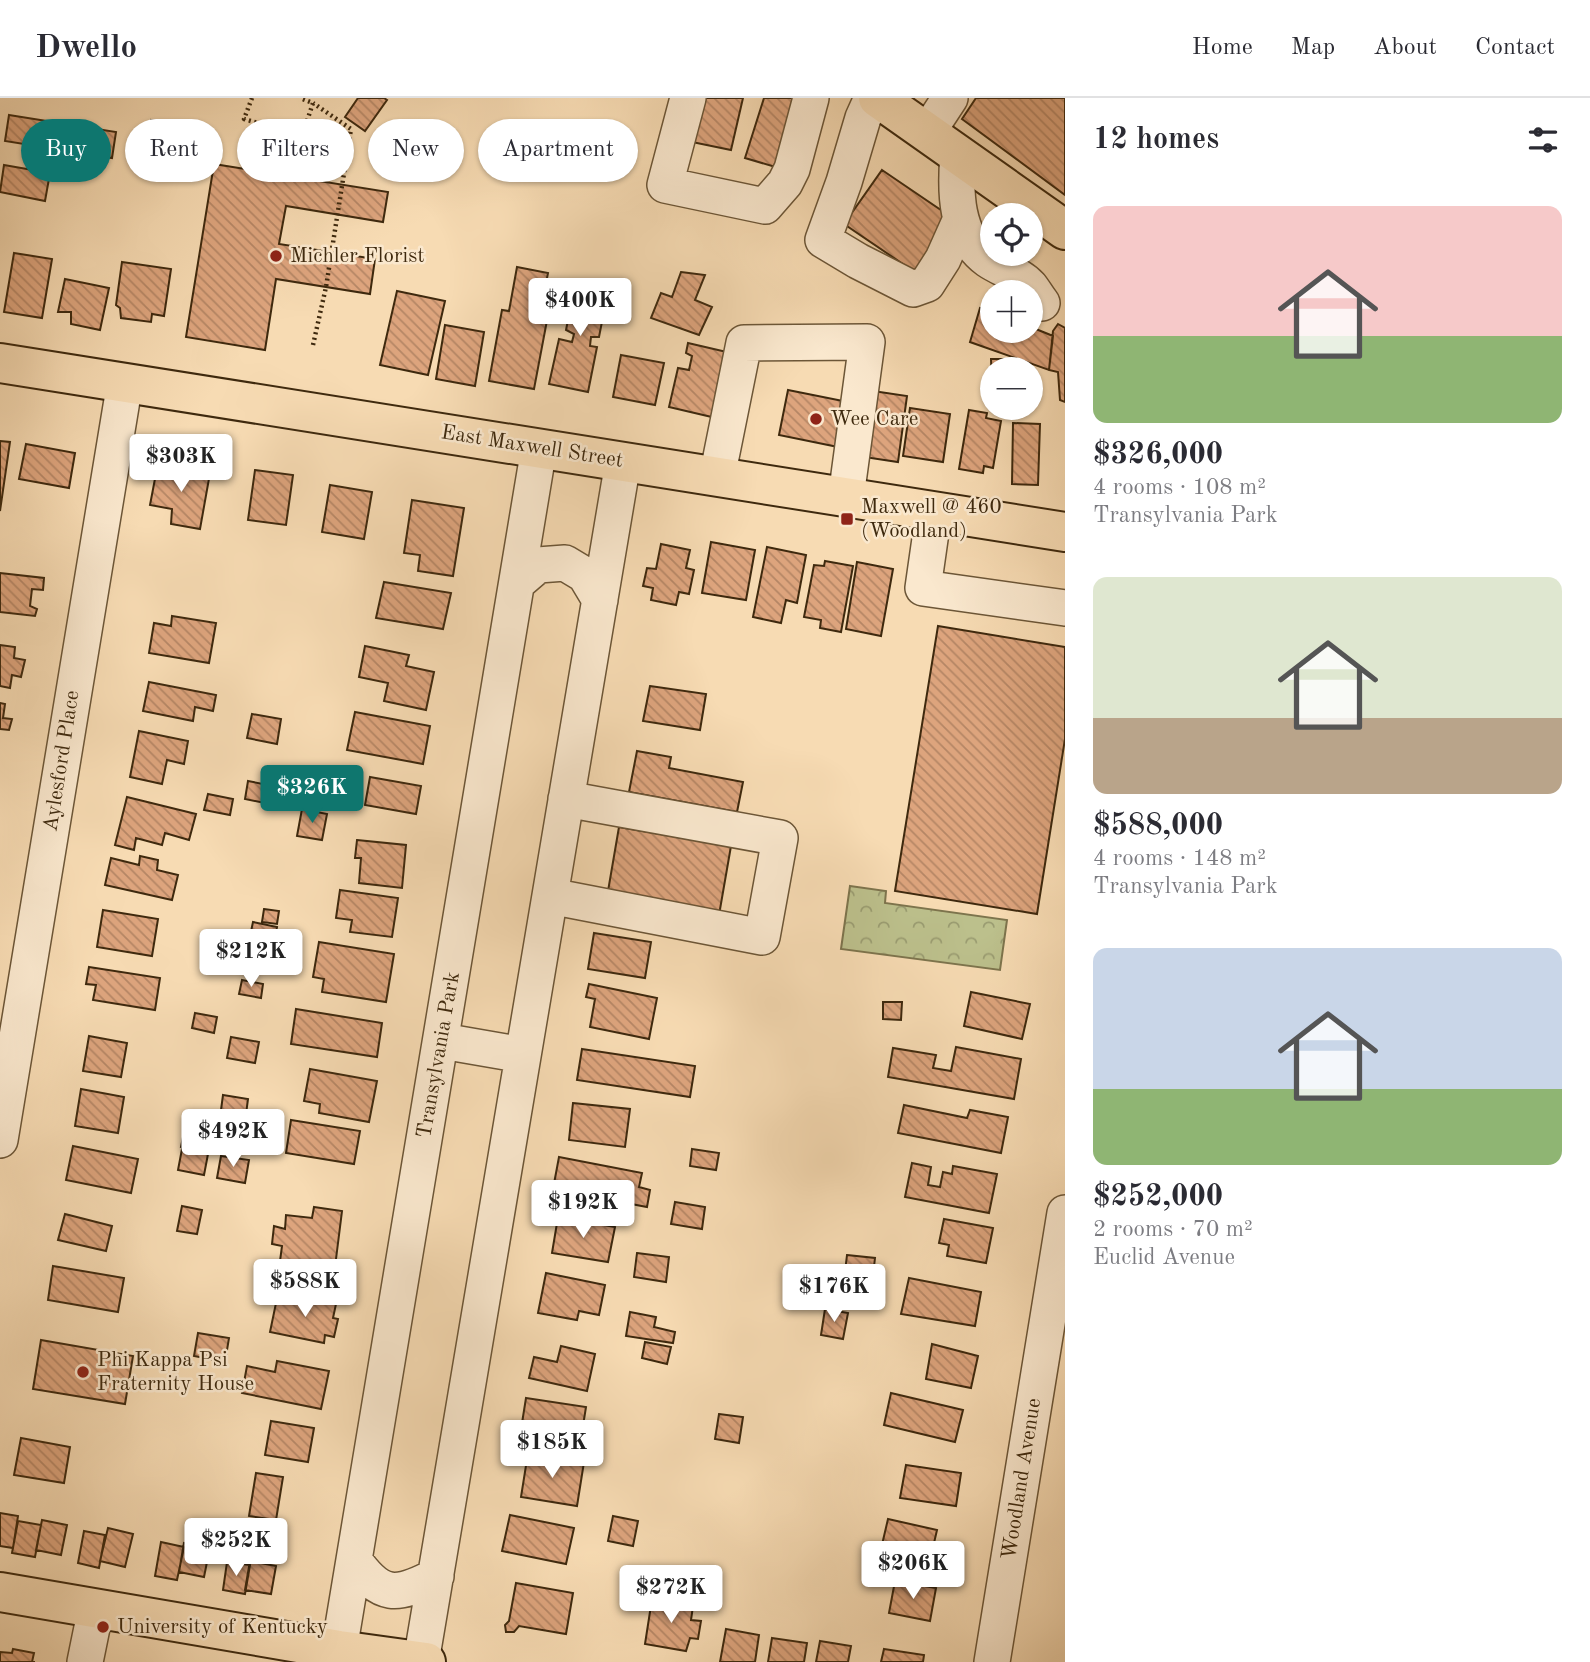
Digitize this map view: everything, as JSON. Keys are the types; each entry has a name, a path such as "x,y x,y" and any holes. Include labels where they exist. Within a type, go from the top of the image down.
{"main road":[{"path":"878,98 1065,230"},
{"name":"East Maxwell Street","path":"0,363 1065,531"},
{"path":"0,1592 96,1608 338,1656 423,1662"}],"street":[{"path":"688,98 665,186 765,206 785,183 792,169 811,98"},
{"path":"872,98 822,240 913,289 927,284 943,260 960,221"},
{"path":"927,133 950,98"},
{"path":"958,155 956,181 960,221 970,239 986,258 1022,280"},
{"path":"716,477 744,343 867,342 846,497"},
{"name":"Aylesford Place","path":"0,1140 125,382"},
{"name":"Transylvania Park","path":"338,1656 539,448"},
{"path":"423,1662 623,462"},
{"path":"934,511 923,588 1065,608"},
{"path":"517,583 538,565 565,563 585,575 600,600"},
{"path":"550,896 762,937 780,838 566,799"},
{"path":"442,1041 523,1055"},
{"name":"Woodland Avenue","path":"992,1662 1065,1213"},
{"path":"354,1560 368,1580 389,1591 411,1589 436,1576"},
{"path":"85,1662 96,1608"}],"path":[{"path":"252,98 244,120 302,136 313,103"},
{"path":"300,98 313,103 351,130 326,287 313,345"}],"green space":[{"path":"850,886 886,891 885,903 1007,920 1000,970 841,949"}],"building":[{"path":"358,98 387,100 374,119 368,119 365,131 354,123 354,119 345,117"},
{"path":"702,98 743,98 731,150 692,142"},
{"path":"764,98 792,98 808,103 779,168 745,158"},
{"path":"976,98 1065,98 1065,195 962,119"},
{"path":"9,115 34,119 21,119 21,144 5,141"},
{"path":"111,131 116,132 111,158"},
{"path":"4,165 21,168 21,182 48,182 45,201 0,192"},
{"name":"Michler Florist","path":"223,165 237,168 237,182 326,182 388,192 383,222 286,206 279,244 375,259 370,294 276,279 265,350 186,337 211,182 223,182"},
{"path":"882,170 957,221 919,275 844,224"},
{"path":"14,253 52,259 42,318 4,312"},
{"path":"122,262 171,269 164,316 152,314 151,322 121,318 120,308 116,305"},
{"path":"517,267 548,273 540,314 548,315 534,389 489,381 502,310 509,311"},
{"path":"681,272 705,275 695,300 712,307 699,335 651,318 661,293 672,297"},
{"path":"65,279 109,288 100,330 71,324 71,312 58,312"},
{"path":"576,280 609,286 599,337 591,337 590,346 597,347 588,392 549,384 559,339 572,342 574,334 566,330"},
{"path":"397,291 445,301 428,375 380,365"},
{"path":"980,308 980,343 1043,343 1043,332 1053,336 1049,370 1043,368 1043,357 1012,357 970,342"},
{"path":"1058,324 1065,328 1065,402 1060,400 1058,372 1049,370 1053,331"},
{"path":"445,325 484,332 475,386 436,379"},
{"path":"688,343 731,353 716,418 669,407 678,368 689,370 692,356 686,353"},
{"path":"621,355 664,363 655,405 613,397"},
{"name":"Wee Care","path":"788,390 853,403 843,448 779,435"},
{"path":"873,391 907,396 898,462 864,457"},
{"path":"910,408 950,414 943,462 903,456"},
{"path":"969,410 980,412 980,420 1001,421 993,468 984,466 983,473 959,469"},
{"path":"1013,423 1040,424 1038,485 1012,484"},
{"path":"0,441 10,442 0,511"},
{"path":"26,444 75,453 69,488 19,479"},
{"path":"158,463 210,473 200,529 171,524 172,509 150,505"},
{"path":"255,470 293,475 286,525 248,520"},
{"path":"330,485 372,492 364,539 322,532"},
{"path":"412,500 464,508 453,576 418,571 420,555 404,553"},
{"path":"711,542 755,550 746,600 702,593"},
{"path":"661,544 690,550 686,568 694,570 689,594 679,592 676,605 651,600 653,588 643,586 647,568 656,569"},
{"path":"767,547 806,555 797,603 786,600 781,623 753,617"},
{"path":"825,561 853,566 841,632 820,628 821,620 804,617 814,565 824,566"},
{"path":"857,562 893,569 881,636 846,629"},
{"path":"0,573 44,578 43,590 32,589 30,606 37,609 35,616 0,612"},
{"path":"384,582 451,593 443,629 376,618"},
{"path":"172,616 216,623 209,663 149,653 154,623 171,626"},
{"path":"938,626 1065,647 1065,739 1037,914 895,891"},
{"path":"0,645 15,647 14,658 25,660 21,677 12,675 10,688 0,686"},
{"path":"365,646 409,655 406,666 434,672 426,710 384,701 388,683 359,677"},
{"path":"149,682 216,695 213,711 195,707 193,721 143,711"},
{"path":"650,686 706,694 700,730 643,721"},
{"path":"0,703 5,704 3,718 12,719 9,730 0,729"},
{"path":"355,712 430,726 423,764 347,750"},
{"path":"252,714 281,719 277,744 247,738"},
{"path":"139,731 188,741 184,764 167,760 162,784 130,777"},
{"path":"637,751 671,757 669,768 743,782 737,812 629,792"},
{"path":"370,777 421,786 416,814 365,805"},
{"path":"248,781 273,786 270,804 245,799"},
{"path":"208,794 233,799 230,815 204,810"},
{"path":"127,797 196,814 189,840 165,833 162,845 136,838 134,850 115,845"},
{"path":"302,809 327,814 322,840 297,836"},
{"path":"619,827 731,846 719,915 607,897"},
{"path":"357,840 406,845 402,888 359,883 361,858 355,858"},
{"path":"140,856 158,860 157,870 178,875 172,900 105,885 111,858 139,865"},
{"path":"340,890 398,898 392,937 350,932 352,920 336,918"},
{"path":"264,909 279,911 277,924 262,922"},
{"path":"103,910 158,919 152,956 97,947"},
{"path":"253,922 277,927 272,951 248,946"},
{"path":"594,933 651,942 645,978 588,969"},
{"path":"319,942 394,954 386,1002 322,992 324,979 313,977"},
{"path":"89,967 160,978 155,1010 93,1000 96,985 86,984"},
{"path":"242,980 263,984 261,998 239,994"},
{"path":"589,984 657,998 649,1039 590,1027 595,999 586,997"},
{"path":"971,992 1030,1004 1022,1039 964,1026"},
{"path":"883,1002 902,1002 901,1020 883,1019"},
{"path":"296,1009 382,1023 377,1057 291,1044"},
{"path":"195,1013 217,1017 214,1033 192,1028"},
{"path":"89,1036 127,1043 121,1077 83,1071"},
{"path":"231,1037 259,1042 255,1063 227,1058"},
{"path":"956,1047 1021,1059 1014,1099 888,1077 893,1048 936,1055 933,1068 951,1071"},
{"path":"582,1049 695,1066 690,1097 577,1080"},
{"path":"310,1069 377,1081 369,1122 319,1113 320,1104 304,1101"},
{"path":"81,1089 124,1097 118,1133 75,1126"},
{"path":"223,1095 248,1099 246,1114 221,1110"},
{"path":"573,1103 630,1109 625,1147 569,1140"},
{"path":"904,1105 967,1118 970,1110 1008,1117 1001,1153 898,1133"},
{"path":"291,1120 360,1131 354,1164 286,1153"},
{"path":"185,1127 213,1131 209,1152 181,1147"},
{"path":"73,1146 138,1159 131,1193 66,1180"},
{"path":"182,1149 208,1154 204,1175 178,1170"},
{"path":"692,1149 719,1153 716,1170 690,1166"},
{"path":"221,1156 249,1160 245,1183 217,1178"},
{"path":"559,1157 642,1173 639,1187 650,1190 647,1207 553,1189"},
{"path":"912,1163 931,1167 928,1185 940,1187 943,1172 952,1174 953,1166 997,1174 989,1213 905,1197"},
{"path":"675,1202 705,1207 702,1229 671,1224"},
{"path":"182,1206 202,1210 197,1234 177,1231"},
{"path":"314,1207 342,1211 335,1267 280,1261 282,1246 272,1244 274,1226 285,1229 286,1215 312,1218"},
{"path":"65,1214 112,1226 106,1251 58,1240"},
{"path":"558,1217 615,1227 608,1262 552,1253"},
{"path":"944,1219 993,1228 986,1263 947,1256 949,1245 939,1243"},
{"path":"637,1253 669,1257 666,1282 634,1277"},
{"path":"847,1255 875,1258 873,1275 845,1272"},
{"path":"53,1266 124,1278 118,1312 48,1300"},
{"path":"546,1273 605,1285 599,1315 579,1311 577,1320 538,1313"},
{"path":"909,1278 981,1292 975,1326 901,1314"},
{"path":"287,1294 336,1304 333,1318 338,1319 334,1337 325,1335 324,1343 270,1332 276,1303 285,1304"},
{"path":"825,1309 848,1313 843,1339 821,1335"},
{"path":"630,1312 656,1317 654,1327 675,1332 673,1343 626,1336"},
{"path":"198,1333 229,1338 225,1362 194,1356"},
{"name":"Phi Kappa Psi Fraternity House","path":"41,1340 133,1356 125,1404 33,1389"},
{"path":"645,1342 671,1347 667,1364 642,1358"},
{"path":"932,1344 978,1356 971,1388 926,1379"},
{"path":"561,1346 595,1354 587,1391 529,1378 534,1357 557,1362"},
{"path":"277,1361 329,1371 321,1409 242,1393 247,1366 275,1372"},
{"path":"891,1393 963,1410 955,1442 884,1425"},
{"path":"526,1398 586,1407 579,1451 519,1442"},
{"path":"719,1414 743,1417 739,1443 715,1439"},
{"path":"271,1421 314,1428 308,1462 265,1455"},
{"path":"21,1438 70,1447 64,1483 14,1475"},
{"path":"528,1453 584,1462 577,1506 521,1497"},
{"path":"906,1465 961,1473 956,1506 900,1498"},
{"path":"256,1473 283,1477 276,1520 249,1516"},
{"path":"0,1513 18,1516 13,1548 0,1546"},
{"path":"510,1515 574,1528 566,1564 502,1551"},
{"path":"613,1516 638,1521 633,1546 608,1541"},
{"path":"888,1519 937,1530 934,1543 941,1545 937,1562 881,1549"},
{"path":"42,1520 67,1525 61,1555 36,1550"},
{"path":"18,1521 41,1525 35,1557 12,1553"},
{"path":"108,1528 133,1534 125,1567 100,1561"},
{"path":"84,1531 105,1535 99,1568 78,1563"},
{"path":"161,1542 184,1547 177,1580 155,1576"},
{"path":"184,1543 210,1547 204,1577 179,1572"},
{"path":"250,1561 276,1566 271,1594 245,1590"},
{"path":"227,1562 250,1565 245,1594 223,1590"},
{"path":"895,1581 936,1588 930,1621 889,1613"},
{"path":"516,1583 573,1593 566,1634 519,1626 514,1632 506,1632 505,1625 509,1621"},
{"path":"652,1599 693,1606 691,1620 701,1621 698,1639 690,1638 686,1651 645,1644"},
{"path":"726,1629 759,1635 755,1662 720,1662"},
{"path":"772,1638 807,1643 804,1662 768,1662"},
{"path":"820,1641 851,1646 848,1662 816,1662"},
{"path":"13,1649 34,1653 32,1662 0,1662 0,1652 12,1653"},
{"path":"884,1649 924,1655 923,1662 881,1662"}],"place":[{"name":"Michler Florist","path":"276,256"},
{"name":"Wee Care","path":"816,419"},
{"name":"Maxwell @ 460 (Woodland)","path":"847,519"},
{"name":"Phi Kappa Psi Fraternity House","path":"83,1372"},
{"name":"University of Kentucky","path":"103,1627"}]}
